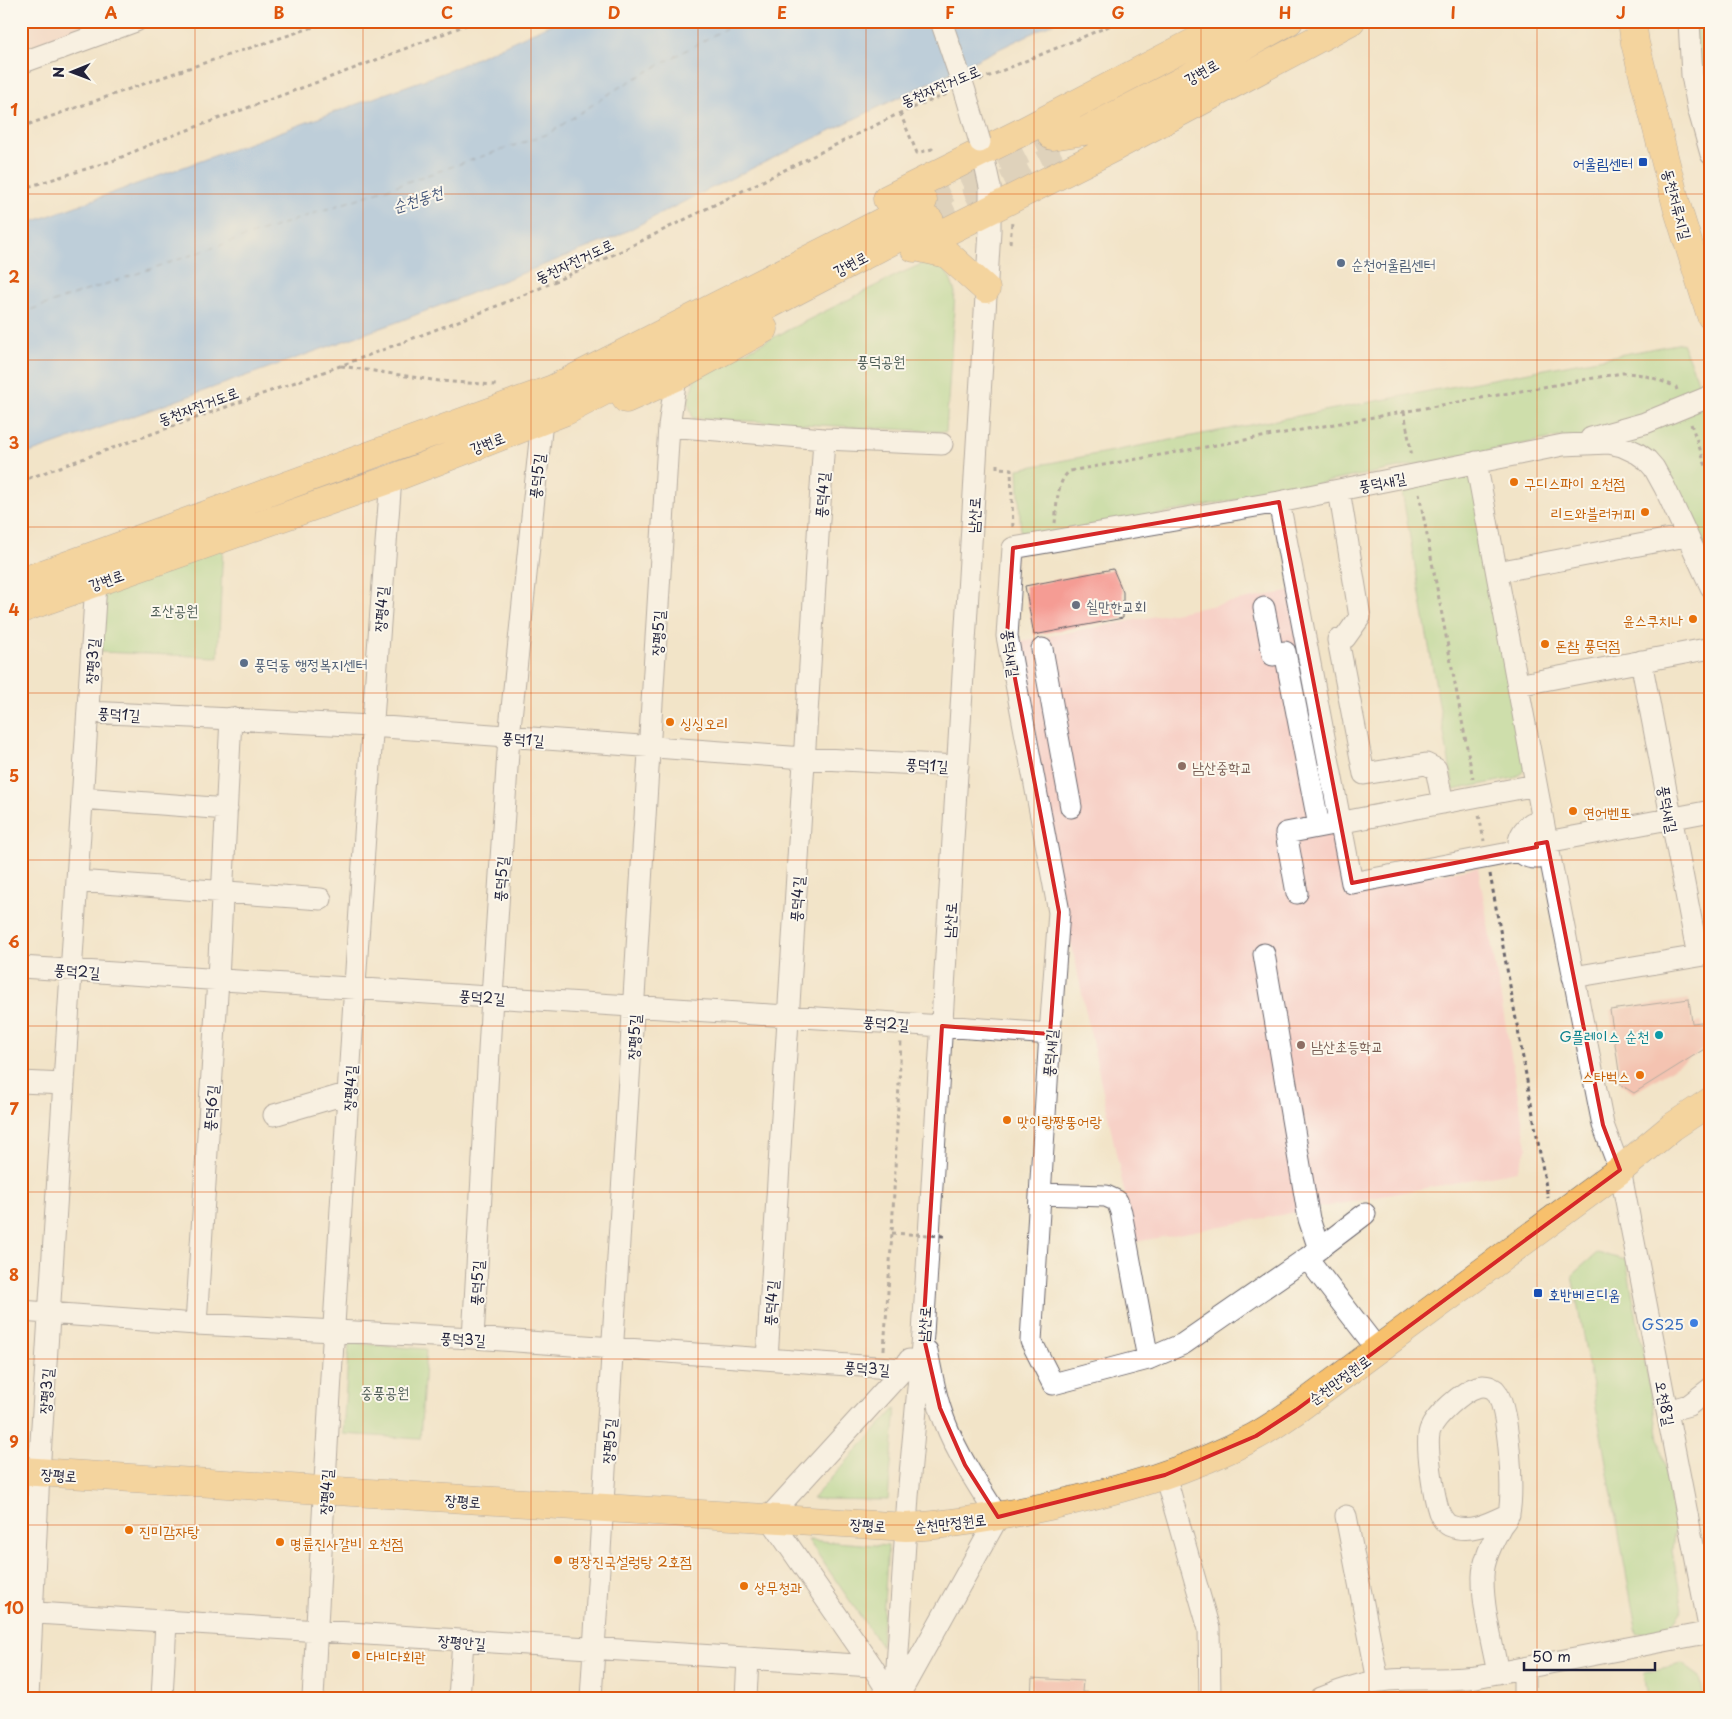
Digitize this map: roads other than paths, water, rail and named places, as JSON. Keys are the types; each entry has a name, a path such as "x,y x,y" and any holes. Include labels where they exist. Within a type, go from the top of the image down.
{"main road":[{"path":"554,407 604,343 981,147 1235,21"},
{"name":"강변로","path":"1057,146 1178,83 1289,21"},
{"path":"554,407 623,400 676,377 916,246 1113,148 1351,21"},
{"name":"동천저류지길","path":"1632,21 1678,207 1711,316"},
{"path":"1648,90 1650,21"},
{"name":"강변로","path":"21,609 391,479 554,407 926,211"},
{"path":"916,246 948,254 986,289"},
{"name":"강변로","path":"21,582 554,407"},
{"name":"순천만정원로","path":"906,1526 947,1524 998,1517 1090,1497 1165,1475 1223,1452 1256,1436 1296,1410 1378,1350 1620,1170 1672,1127 1711,1101"},
{"name":"장평로","path":"30,1472 604,1509 906,1526"}],"street":[{"path":"21,63 136,21"},
{"name":"남산로","path":"895,1698 906,1526 922,1334 942,1026 990,230 990,187 981,147 941,21"},
{"path":"1689,21 1692,75 1698,108 1711,154"},
{"name":"장평5길","path":"591,1698 614,1349 669,426 676,377"},
{"path":"1563,445 1618,431 1660,417 1711,396"},
{"name":"풍덕5길","path":"473,1338 509,737 554,407"},
{"path":"1645,459 1646,437 1660,417"},
{"path":"669,426 824,439 942,444"},
{"name":"풍덕4길","path":"767,1359 824,439"},
{"name":"풍덕새길","path":"1365,1214 1313,1253 1183,1344 1148,1359 1053,1384 1031,1340 1050,1034 1060,912 1007,636 1013,548 1279,502 1563,445 1609,443 1622,446 1645,459 1654,468 1711,587"},
{"path":"1476,462 1536,785 1535,846 1573,977 1603,1125 1620,1170"},
{"name":"장평4길","path":"314,1698 324,1491 371,726 391,479"},
{"path":"1339,490 1360,616 1345,638 1338,640 1364,774 1426,764 1436,769 1443,803"},
{"path":"1279,502 1352,883 1711,811"},
{"path":"1497,572 1686,536"},
{"name":"장평3길","path":"28,1698 27,1612 30,1472 50,1313 96,583"},
{"path":"1264,608 1273,655 1286,652 1319,826"},
{"path":"1042,648 1071,807"},
{"path":"1518,686 1711,648"},
{"name":"풍덕새길","path":"1573,977 1705,955 1671,818 1641,661"},
{"path":"1022,713 1053,706"},
{"name":"풍덕1길","path":"88,712 371,726 804,758 958,766"},
{"name":"풍덕6길","path":"196,1324 218,979 231,718"},
{"path":"1297,893 1286,833 1536,785"},
{"path":"82,798 227,809"},
{"path":"77,880 321,899"},
{"path":"1264,954 1309,1219 1313,1253 1378,1350"},
{"name":"풍덕2길","path":"21,967 1050,1034"},
{"path":"21,1082 64,1084"},
{"path":"274,1115 349,1093"},
{"name":"오천8길","path":"1620,1170 1710,1634"},
{"path":"1040,1194 1106,1196 1116,1201 1121,1212 1148,1359"},
{"name":"풍덕3길","path":"21,1311 196,1324 473,1338 904,1370"},
{"path":"922,1334 940,1408 964,1465 998,1517 895,1698 769,1517 904,1370 922,1334"},
{"path":"1498,1673 1482,1578 1485,1562 1509,1514 1511,1489 1509,1440 1499,1396 1494,1389 1488,1386 1477,1387 1460,1396 1439,1416 1430,1429 1428,1440 1430,1463 1439,1514 1449,1526 1474,1528 1509,1514"},
{"path":"1667,1411 1689,1405 1711,1388"},
{"path":"1165,1475 1209,1629 1210,1698"},
{"path":"1346,1516 1378,1681"},
{"name":"장평안길","path":"27,1612 872,1666"},
{"path":"162,1698 166,1622"},
{"path":"1326,1697 1378,1681 1451,1680 1710,1634"},
{"path":"459,1698 463,1641"},
{"path":"746,1698 748,1659"},
{"path":"1524,1668 1524,1698"}],"water":[{"name":"순천동천","path":"558,21 1057,21 703,192 615,237 400,321 21,456 21,226 448,71"}],"tunnel":[{"path":"923,201 1052,136"},
{"path":"930,221 1062,155"}],"place":[{"name":"어울림센터","path":"1643,162"},
{"name":"순천어울림센터","path":"1341,263"},
{"name":"구디스파이 오천점","path":"1514,482"},
{"name":"리드와블러커피","path":"1645,512"},
{"name":"쉴만한교회","path":"1076,605"},
{"name":"윤스쿠치나","path":"1693,619"},
{"name":"돈참 풍덕점","path":"1545,644"},
{"name":"풍덕동 행정복지센터","path":"244,663"},
{"name":"싱싱오리","path":"670,722"},
{"name":"남산중학교","path":"1182,766"},
{"name":"연어벤또","path":"1573,811"},
{"name":"G플레이스 순천","path":"1659,1035"},
{"name":"남산초등학교","path":"1301,1045"},
{"name":"스타벅스","path":"1640,1075"},
{"name":"맛이랑짱뚱어랑","path":"1007,1120"},
{"name":"호반베르디움","path":"1538,1293"},
{"name":"GS25","path":"1694,1323"},
{"name":"진미감자탕","path":"129,1530"},
{"name":"명륜진사갈비 오천점","path":"280,1542"},
{"name":"명장진국설렁탕 2호점","path":"558,1560"},
{"name":"상무청과","path":"744,1586"},
{"name":"다비다회관","path":"356,1655"}],"park label":[{"name":"풍덕공원","path":"881,360"},
{"name":"조산공원","path":"174,609"},
{"name":"중풍공원","path":"385,1391"}]}
